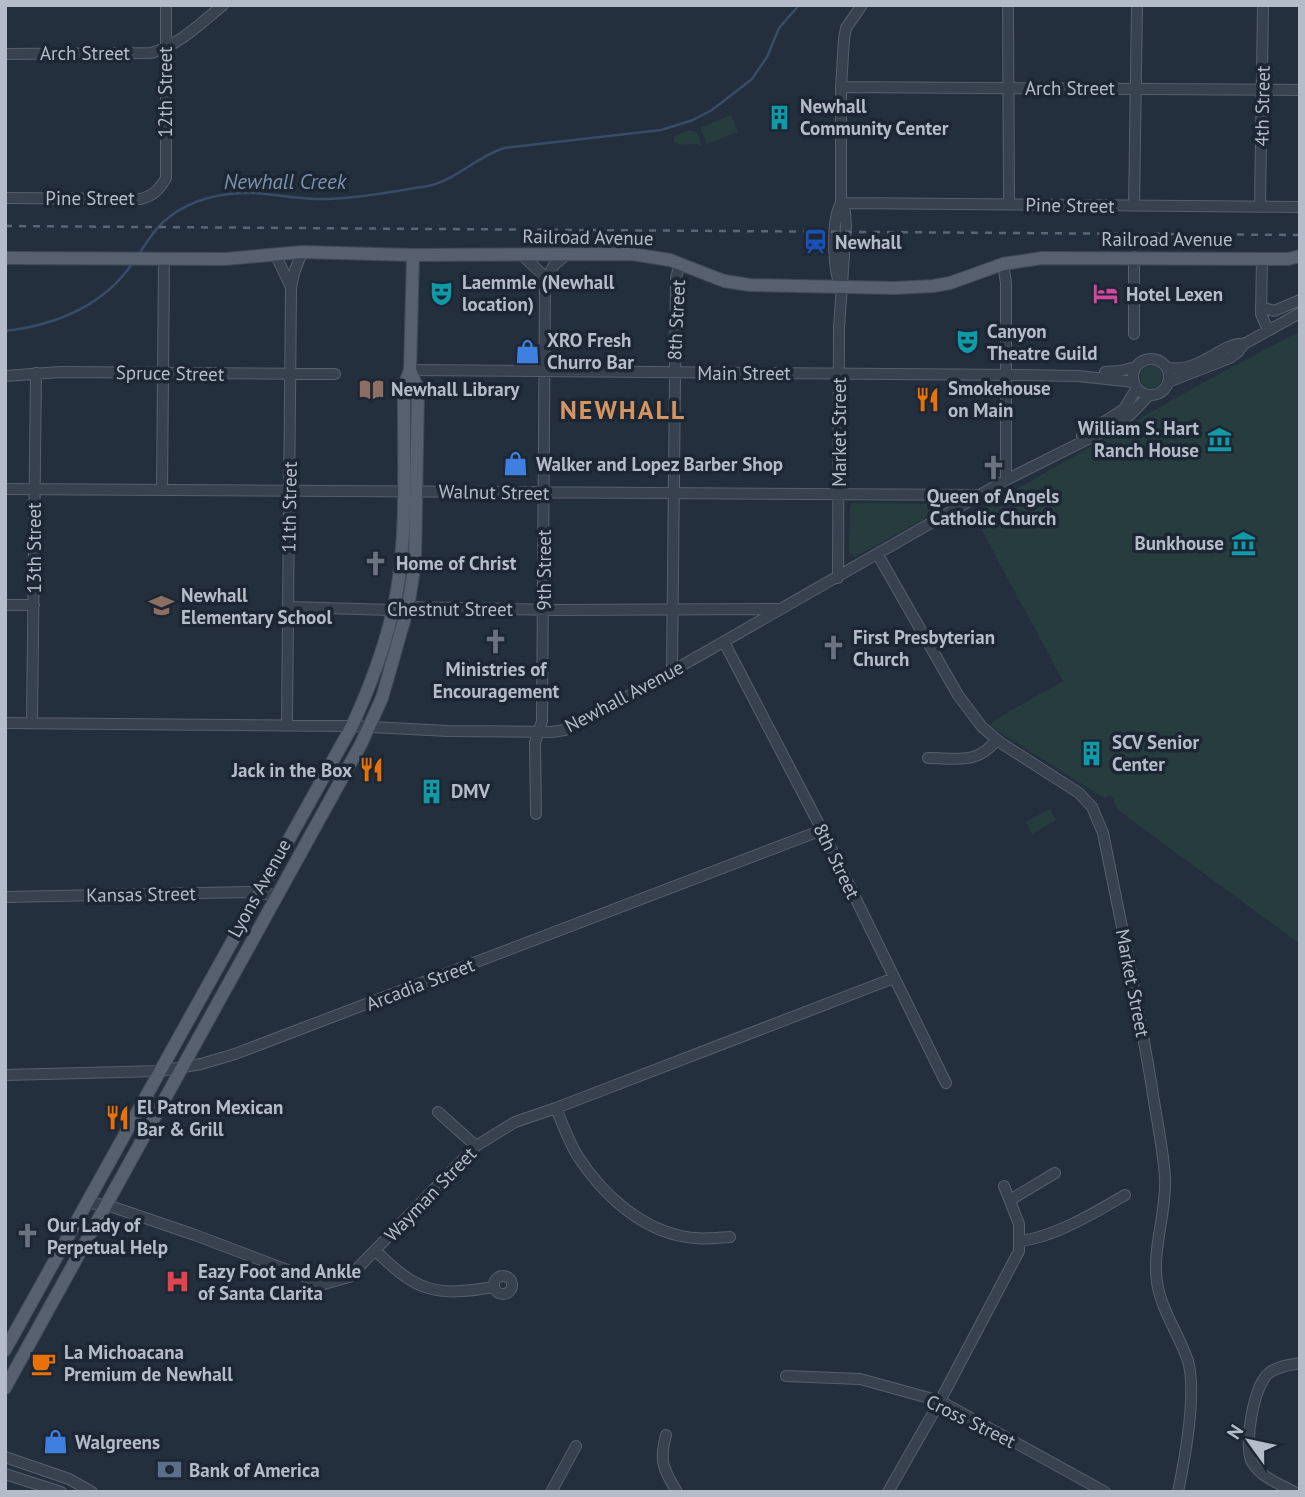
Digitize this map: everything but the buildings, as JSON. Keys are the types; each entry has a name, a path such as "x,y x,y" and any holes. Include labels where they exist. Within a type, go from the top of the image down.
{"main road":[{"name":"Railroad Avenue","path":"5,258 225,259 302,252 646,255 680,263 735,284 783,287 933,286 968,278 1003,264 1042,258 1296,260"},
{"name":"Lyons Avenue","path":"5,1350 352,726 377,666 394,610 400,560 404,386 410,370 413,255"},
{"name":"Lyons Avenue","path":"5,1388 369,728 388,680 408,607 415,563 418,388 410,370"}],"street":[{"name":"12th Street","path":"166,5 166,178"},
{"path":"165,49 223,5"},
{"name":"Market Street","path":"838,578 841,287 835,272 835,232 836,212 841,203 841,88 846,28 862,5"},
{"path":"1008,5 1009,204"},
{"path":"1134,206 1137,5"},
{"name":"4th Street","path":"1260,207 1263,5"},
{"name":"Arch Street","path":"5,54 151,54 165,49"},
{"name":"Arch Street","path":"841,88 1300,90"},
{"name":"Pine Street","path":"5,198 141,199 160,190 166,178"},
{"name":"Pine Street","path":"841,203 1300,207"},
{"name":"11th Street","path":"287,726 291,288 302,252"},
{"name":"11th Street","path":"275,254 291,288"},
{"path":"522,255 541,273 545,283"},
{"path":"545,283 554,265 566,255"},
{"path":"1134,257 1134,334"},
{"path":"1262,259 1262,316 1268,330"},
{"path":"157,260 163,373 162,490"},
{"name":"8th Street","path":"672,671 673,372 676,278 680,263"},
{"path":"1003,264 1006,282 1006,480"},
{"name":"9th Street","path":"536,814 536,743 542,721 544,609 545,283"},
{"path":"1262,307 1275,312 1300,300"},
{"path":"1244,344 1236,343 1208,359 1181,369 1166,367 1153,359 1143,361 1136,367 1135,385 1149,395 1161,392 1168,382 1230,358 1244,344 1300,313"},
{"name":"Main Street","path":"1078,376 1136,367"},
{"path":"1166,367 1168,382"},
{"name":"Main Street","path":"410,370 1006,374 1078,376 1135,385"},
{"name":"Spruce Street","path":"5,376 36,373 335,374"},
{"name":"13th Street","path":"32,722 36,373"},
{"name":"Newhall Avenue","path":"1062,451 1124,409 1135,385"},
{"name":"Newhall Avenue","path":"5,723 352,726 539,732 565,730 838,578 1006,480 1114,426 1131,414 1149,395"},
{"name":"Walnut Street","path":"5,489 982,495"},
{"name":"Market Street","path":"878,555 958,695 982,727 996,740 1079,793 1092,807 1103,833 1138,1000 1162,1155 1165,1198 1156,1256 1156,1280 1162,1304 1182,1345 1190,1370 1189,1414 1178,1492"},
{"path":"5,605 34,605"},
{"name":"Chestnut Street","path":"288,607 394,610 408,607 781,609"},
{"name":"8th Street","path":"724,642 822,830 946,1083"},
{"path":"928,758 978,757 989,750 996,740"},
{"name":"Arcadia Street","path":"5,1075 160,1071 201,1064 235,1054 822,830"},
{"name":"Kansas Street","path":"5,897 259,892 277,895"},
{"name":"Wayman Street","path":"89,1203 107,1205 195,1235 324,1284 349,1277 476,1146 515,1122 894,978"},
{"path":"556,1108 578,1157 598,1183 633,1215 666,1233 682,1237 730,1237"},
{"path":"438,1112 476,1146"},
{"path":"1010,1200 1055,1173"},
{"path":"888,1492 940,1401 1019,1251 1019,1224 1004,1186"},
{"path":"1019,1241 1077,1221 1125,1195"},
{"path":"376,1251 398,1273 424,1289 443,1292 493,1287"},
{"path":"1294,1492 1257,1468 1251,1460 1249,1443 1256,1395 1262,1379 1275,1369 1300,1363"},
{"name":"Cross Street","path":"786,1376 860,1379 940,1401 1105,1492"},
{"path":"666,1435 660,1455 677,1492"},
{"path":"551,1492 576,1446"},
{"path":"5,1457 69,1479 92,1492"},
{"path":"5,1474 61,1492"}],"green space":[{"path":"731,115 738,132 707,144 700,128"},
{"path":"690,130 697,132 702,146 674,142 674,136"},
{"path":"1300,331 1300,944 1118,810 1111,795 1104,798 990,726 996,719 1063,681 973,514 1195,387"},
{"path":"1151,366 1159,369 1162,377 1159,385 1151,388 1143,385 1140,377 1143,369"},
{"path":"853,503 940,504 942,509 855,557 849,553 850,506"},
{"path":"1050,809 1056,820 1032,834 1026,822"}],"waterway":[{"name":"Newhall Creek","path":"138,255 163,222 177,211 208,198 253,193 331,199 400,191 438,183 504,148 661,130 693,120 712,110 752,79 767,57 779,28 799,5"},
{"name":"Newhall Creek","path":"5,331 60,319 92,303 107,292 132,264"}],"railway":[{"path":"5,226 1300,235"}],"place":[{"name":"Newhall Community Center","path":"780,117"},
{"name":"Newhall","path":"815,242"},
{"name":"Laemmle (Newhall location)","path":"442,293"},
{"name":"Hotel Lexen","path":"1106,294"},
{"name":"Canyon Theatre Guild","path":"967,342"},
{"name":"XRO Fresh Churro Bar","path":"527,351"},
{"name":"Newhall Library","path":"371,389"},
{"name":"Smokehouse on Main","path":"928,399"},
{"name":"William S. Hart Ranch House","path":"1219,439"},
{"name":"Walker and Lopez Barber Shop","path":"516,464"},
{"name":"Queen of Angels Catholic Church","path":"993,468"},
{"name":"Bunkhouse","path":"1244,543"},
{"name":"Home of Christ","path":"376,563"},
{"name":"Newhall Elementary School","path":"161,606"},
{"name":"Ministries of Encouragement","path":"496,641"},
{"name":"First Presbyterian Church","path":"833,648"},
{"name":"SCV Senior Center","path":"1092,753"},
{"name":"Jack in the Box","path":"372,770"},
{"name":"DMV","path":"431,791"},
{"name":"El Patron Mexican Bar & Grill","path":"117,1118"},
{"name":"Our Lady of Perpetual Help","path":"27,1236"},
{"name":"Eazy Foot and Ankle of Santa Clarita","path":"178,1282"},
{"name":"La Michoacana Premium de Newhall","path":"44,1363"},
{"name":"Walgreens","path":"55,1442"},
{"name":"Bank of America","path":"169,1470"}],"district":[{"name":"NEWHALL","path":"623,409"}]}
